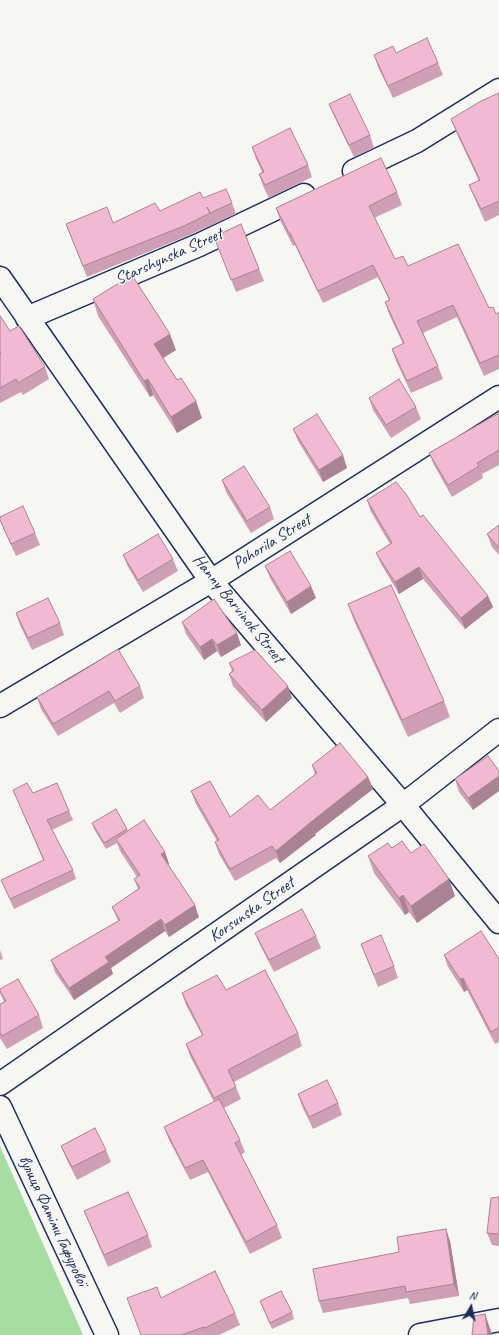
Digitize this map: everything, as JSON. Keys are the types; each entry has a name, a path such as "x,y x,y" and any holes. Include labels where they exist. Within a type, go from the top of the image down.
{"street":[{"name":"Starshynska Street","path":"27,318 199,245 326,184 417,140 499,90"},
{"name":"Hanny Barvinok Street","path":"0,278 211,581 403,805 499,922"},
{"name":"Pohorila Street","path":"0,706 211,581 499,397"},
{"name":"Korsunska Street","path":"0,1084 403,805 499,730"},
{"name":"вулиця Фатіми Гафурової","path":"0,1107 106,1335"},
{"path":"420,1335 499,1320"}],"green space":[{"path":"0,1146 83,1335 0,1335"}],"building":[{"path":"427,38 438,63 388,86 374,55 393,46 396,53"},
{"path":"499,93 499,201 481,209 469,185 480,180 451,119 481,101"},
{"path":"350,94 370,135 349,145 329,104"},
{"path":"290,128 308,165 265,185 259,174 264,172 252,147"},
{"path":"381,158 397,192 369,206 395,259 403,256 408,266 458,244 489,308 493,307 496,314 499,312 499,355 480,363 453,305 417,321 438,366 407,381 392,349 404,343 385,302 390,300 373,265 318,291 290,233 276,208"},
{"path":"226,189 232,203 184,226 83,266 66,224 107,207 113,223 155,203 160,211 200,192 203,198"},
{"path":"241,224 259,269 231,280 214,237"},
{"path":"132,275 170,334 154,344 177,380 181,378 196,401 171,417 148,379 144,381 93,299"},
{"path":"0,316 10,331 19,326 45,367 18,383 16,379 0,388 1,354"},
{"path":"399,379 416,407 386,425 369,398"},
{"path":"499,413 499,450 477,463 479,466 448,485 429,453"},
{"path":"317,414 343,455 319,470 293,429"},
{"path":"244,466 270,507 247,521 222,480"},
{"path":"396,482 406,494 420,517 423,515 488,596 461,618 419,567 395,582 376,553 392,543 367,500"},
{"path":"23,506 35,533 11,544 0,517"},
{"path":"499,525 499,548 487,534"},
{"path":"158,534 173,559 138,580 123,555"},
{"path":"290,551 311,586 287,602 265,566"},
{"path":"391,585 444,701 402,720 348,604"},
{"path":"48,598 60,623 28,638 16,613"},
{"path":"214,599 237,633 217,645 212,639 200,647 182,622"},
{"path":"118,649 140,686 115,701 109,691 53,724 37,697"},
{"path":"255,650 288,686 262,710 229,674 234,670 229,663"},
{"path":"340,743 368,777 276,851 272,846 230,869 215,842 219,840 191,791 210,781 230,817 258,795 270,810 317,773 312,765"},
{"path":"488,756 499,771 499,776 468,798 455,779"},
{"path":"27,783 33,793 57,783 69,811 47,820 73,870 10,899 1,880 44,860 13,790"},
{"path":"116,809 127,829 104,843 92,823"},
{"path":"144,820 165,852 161,854 195,905 165,925 161,919 105,957 109,962 69,988 51,960 120,920 112,907 140,888 134,879 140,875 116,839"},
{"path":"402,841 411,853 424,844 449,879 411,906 403,895 399,898 368,856 388,843 392,848"},
{"path":"302,909 316,936 269,960 255,933"},
{"path":"481,931 499,959 499,1027 491,1032 463,978 460,979 444,955"},
{"path":"381,935 394,966 374,975 361,944"},
{"path":"265,970 298,1033 228,1070 236,1087 214,1098 186,1044 203,1035 182,993 217,975 226,990"},
{"path":"18,979 39,1015 2,1036 0,1033 0,1004 6,1001 0,989"},
{"path":"327,1080 338,1103 309,1117 298,1094"},
{"path":"219,1099 240,1140 235,1143 277,1225 246,1242 203,1160 185,1168 164,1127"},
{"path":"95,1128 106,1150 72,1167 61,1146"},
{"path":"128,1192 148,1235 104,1255 84,1211"},
{"path":"499,1197 499,1234 487,1233 491,1198"},
{"path":"446,1229 454,1284 406,1292 405,1286 319,1301 313,1269 399,1252 397,1237"},
{"path":"215,1271 235,1313 205,1328 204,1327 181,1335 141,1335 127,1298 157,1287 161,1298"},
{"path":"281,1291 292,1312 270,1323 260,1301"},
{"path":"485,1314 488,1335 472,1335 474,1316"}]}
